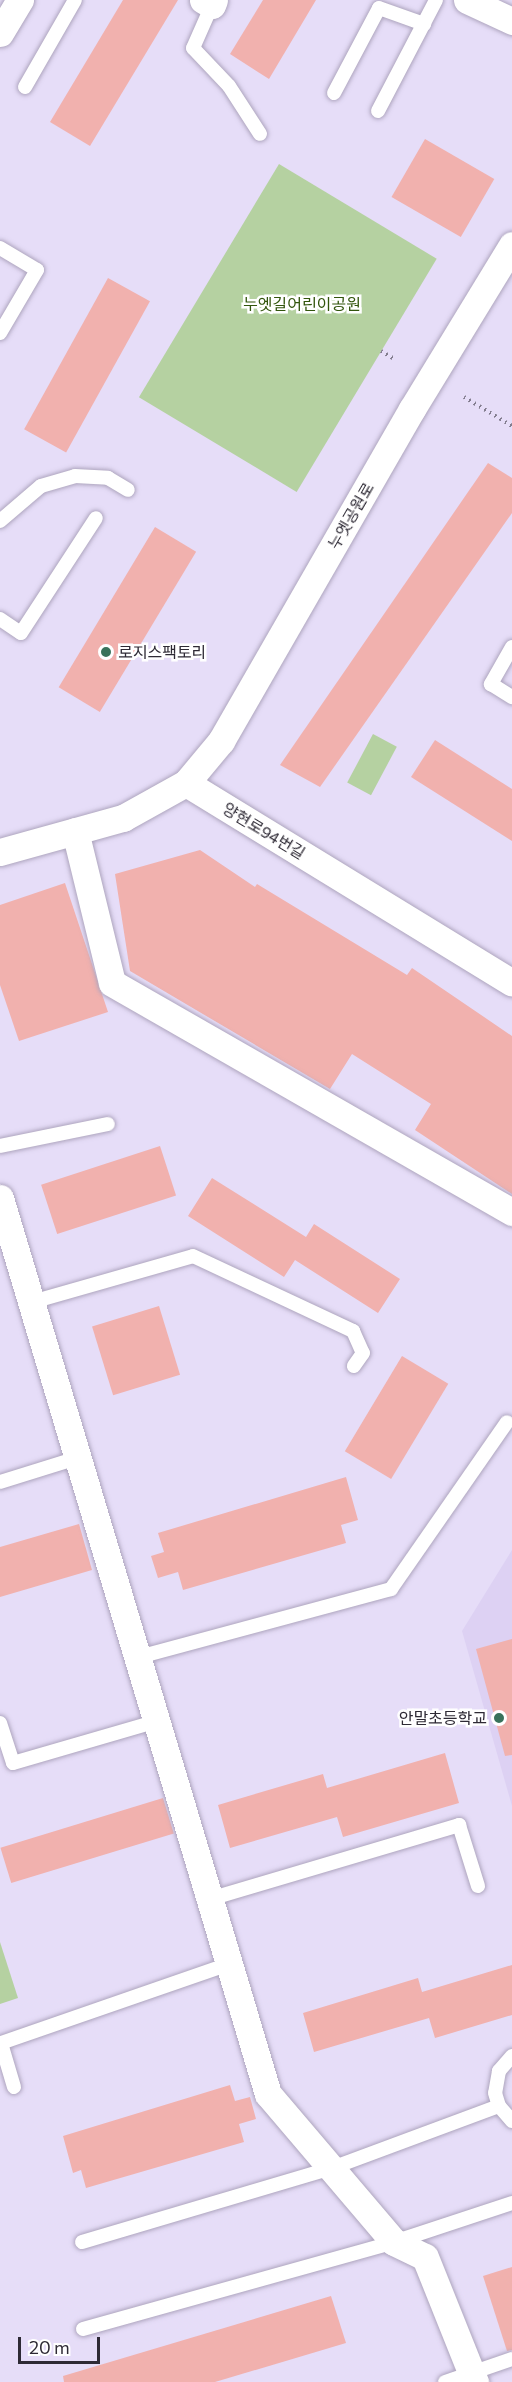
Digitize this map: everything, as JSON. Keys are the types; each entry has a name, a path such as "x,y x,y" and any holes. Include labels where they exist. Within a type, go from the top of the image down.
{"street":[{"path":"0,33 20,0"},
{"path":"467,0 512,21"},
{"name":"누엣공원로","path":"186,783 221,741 412,410 512,246"},
{"path":"0,852 123,818 186,783"},
{"name":"양현로94번길","path":"186,783 512,982"},
{"path":"75,831 112,983 512,1212"},
{"path":"0,1198 77,1458 213,1898 268,2094 394,2242 425,2257 473,2377"}],"lane":[{"path":"26,87 75,0"},
{"path":"378,111 436,0"},
{"path":"210,2 193,48 229,86 260,135"},
{"path":"334,93 379,8 424,24"},
{"path":"0,248 37,270 0,333"},
{"path":"0,521 41,486 75,476 108,478 128,490"},
{"path":"0,619 21,633 96,518"},
{"path":"512,647 491,684 512,697"},
{"path":"0,1146 108,1124"},
{"path":"32,1302 193,1256 353,1331 363,1353 354,1366"},
{"path":"139,1657 392,1589 507,1422"},
{"path":"0,1482 77,1458"},
{"path":"0,1724 13,1763 158,1721"},
{"path":"213,1898 459,1824 478,1886"},
{"path":"14,2087 1,2043 232,1963"},
{"path":"512,2056 499,2071 495,2084 499,2106 512,2121"},
{"path":"82,2242 332,2168 499,2106"},
{"path":"83,2329 394,2242 512,2203"},
{"path":"445,2382 473,2377 512,2359"}],"path":[{"path":"381,351 396,360"},
{"path":"464,397 512,426"}],"shaded area":[{"name":"안말초등학교","path":"512,1550 512,1806 462,1631"}],"green space":[{"name":"누엣길어린이공원","path":"279,164 437,259 297,492 139,397"},
{"path":"373,734 397,747 371,795 347,783"},
{"path":"0,1942 18,1998 0,2004"}],"building":[{"path":"123,0 178,0 90,146 50,122"},
{"path":"263,0 316,0 269,79 230,54"},
{"path":"425,139 494,179 461,237 392,197"},
{"path":"108,278 150,301 66,453 24,429"},
{"path":"488,463 512,478 512,513 320,787 280,765"},
{"path":"155,527 196,552 100,712 59,687"},
{"path":"435,740 512,789 512,841 411,777"},
{"path":"200,850 255,887 257,884 407,975 412,968 512,1036 512,1194 415,1130 431,1104 352,1054 330,1089 130,971 115,874"},
{"path":"65,883 108,1012 19,1041 0,985 0,905"},
{"path":"160,1146 176,1195 57,1234 41,1185"},
{"path":"212,1178 306,1237 314,1224 400,1279 378,1313 295,1260 284,1277 188,1216"},
{"path":"159,1306 180,1375 113,1395 92,1326"},
{"path":"402,1356 448,1384 391,1479 345,1451"},
{"path":"346,1477 358,1520 341,1525 346,1543 183,1590 178,1572 158,1578 151,1556 164,1552 158,1533"},
{"path":"79,1524 92,1570 0,1597 0,1547"},
{"path":"512,1639 512,1755 505,1756 476,1649"},
{"path":"445,1753 459,1803 343,1837 337,1817 230,1848 218,1805 323,1774 327,1788"},
{"path":"163,1798 174,1833 11,1883 0,1848"},
{"path":"512,1965 512,2015 435,2038 429,2018 314,2052 303,2013 418,1978 422,1992"},
{"path":"230,2085 235,2101 250,2097 256,2119 239,2124 244,2142 86,2188 81,2170 73,2173 63,2136"},
{"path":"512,2267 512,2350 507,2351 483,2276"},
{"path":"331,2296 346,2343 215,2382 64,2382 63,2376"}],"place":[{"name":"로지스팩토리","path":"106,652"},
{"name":"안말초등학교","path":"499,1718"}]}
